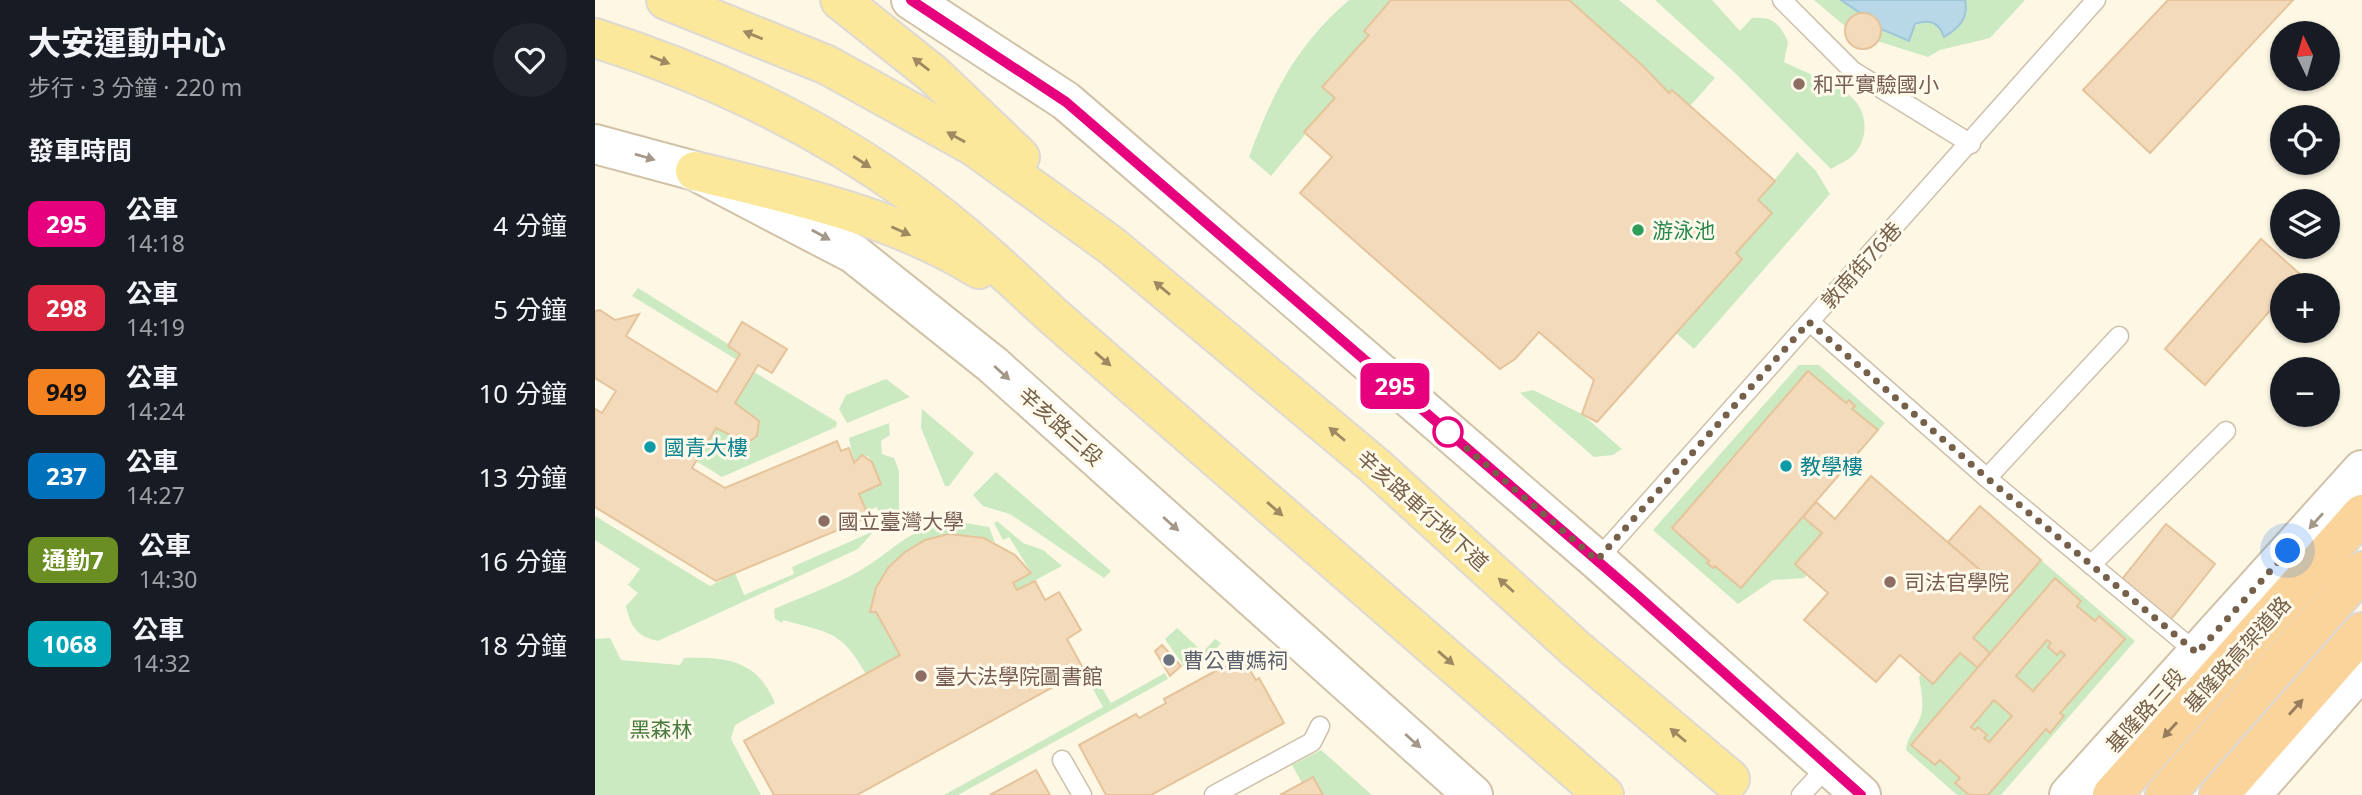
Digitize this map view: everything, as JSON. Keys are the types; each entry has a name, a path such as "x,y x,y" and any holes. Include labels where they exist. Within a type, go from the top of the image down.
{"highway":[{"name":"基隆路高架道路","path":"2112,795 2362,514"},
{"path":"2165,795 2362,571"},
{"path":"2219,795 2362,632"}],"main road":[{"path":"666,0 827,65 975,147 1112,246"},
{"path":"840,0 933,74 1112,246"},
{"path":"911,0 1066,102 1597,560 1861,795"},
{"path":"595,38 650,55 739,92 824,137 927,206 981,249 1052,315 1604,795"},
{"name":"辛亥路三段","path":"595,144 695,171 854,254 993,365 1473,795"},
{"path":"695,171 854,211 961,258 1052,315"},
{"name":"辛亥路車行地下道","path":"1112,246 1375,466 1576,649 1730,779"},
{"name":"基隆路三段","path":"2069,795 2362,470"},
{"path":"2251,795 2362,669"}],"lane":[{"path":"1782,0 1853,71 1971,144"},
{"name":"敦南街76巷","path":"1597,560 1971,144 2096,0"},
{"path":"1809,322 1987,478 2197,653"},
{"path":"1987,478 2119,336"},
{"path":"2091,565 2226,431"},
{"path":"1214,795 1312,742 1320,726"},
{"path":"1062,760 1082,795"},
{"path":"1801,795 1828,766"}],"green space":[{"path":"1349,0 1391,0 1364,30 1369,35 1323,87 1335,98 1271,176 1249,157 1267,112 1300,53 1330,17"},
{"path":"1569,0 1619,0 1715,78 1690,106 1672,90 1669,93 1642,64"},
{"path":"1655,0 1712,0 1740,31 1752,18 1765,18 1775,22 1788,42 1784,62 1834,85 1856,101 1864,126 1864,135 1857,151 1831,169 1735,73"},
{"path":"1814,0 1841,0 1860,13 1852,16 1846,27"},
{"path":"1965,0 2025,0 1990,38 1940,50 1928,57 1877,41 1881,29 1892,33 1910,32 1924,22 1933,23 1944,36 1965,15"},
{"path":"1797,152 1816,171 1830,194 1694,349 1676,333 1742,259 1736,253 1772,213 1758,200"},
{"path":"638,288 728,344 740,354 737,360 632,296"},
{"name":"司法官學院","path":"1799,365 1819,365 1885,423 1816,502 1835,519 2010,596 2041,560 2135,641 2001,795 1957,795 1906,750 1922,708 1921,674 1807,575 1804,578 1773,580 1738,604 1653,530"},
{"path":"754,372 837,422 836,427 722,477 696,461 716,428 747,443 757,436 759,420 735,403"},
{"path":"886,379 910,397 847,423 839,409 846,395"},
{"path":"1533,390 1582,414 1622,449 1613,455 1594,457 1520,393"},
{"path":"922,409 974,453 949,486 945,486 921,428"},
{"path":"889,423 890,435 881,441 882,454 894,458 899,471 899,511 882,520 877,507 867,511 859,494 881,484 869,457 862,455 854,463 849,438"},
{"path":"996,472 1111,571 1104,578 1010,514 983,506 973,495"},
{"path":"595,516 710,586 735,573 744,595 794,574 792,567 874,531 858,549 658,641 636,630 626,606 638,593 628,585 640,569 595,540"},
{"path":"997,521 1023,543 1043,550 1062,566 1017,590 1013,583 1031,572 1009,537 1003,540 994,523"},
{"path":"959,522 989,527 995,542 974,536 934,538 900,557 886,572 876,590 870,611 876,612 900,655 866,674 849,649 832,635 775,619 774,609 850,576 912,535 924,529"},
{"path":"1177,628 1203,652 1215,639 1221,643 1209,657 1207,655 1188,672 1165,639"},
{"name":"黑森林","path":"610,638 621,660 680,665 684,658 727,660 750,670 759,678 775,703 735,725 731,739 761,795 595,795 595,639"},
{"path":"1165,673 1168,679 958,795 944,795 1103,707 1092,687 1098,681 1111,703"},
{"path":"1321,750 1372,795 1323,795 1313,777 1302,783 1292,765"}],"water":[{"path":"1841,0 1965,0 1966,12 1958,26 1944,37 1933,23 1915,24 1909,41 1881,29 1870,14 1860,13"}],"building":[{"path":"1391,0 1569,0 1642,65 1669,93 1672,90 1775,181 1758,200 1772,213 1736,253 1742,259 1597,422 1582,414 1594,380 1539,332 1515,359 1500,369 1300,193 1332,157 1304,132 1335,98 1322,87 1369,35 1364,31"},
{"path":"2168,0 2293,0 2273,21 2270,21 2270,25 2150,153 2083,90"},
{"path":"1863,13 1875,19 1881,31 1875,43 1863,49 1851,43 1845,31 1851,19"},
{"path":"2261,239 2270,247 2270,259 2283,259 2299,273 2270,273 2270,311 2205,385 2165,349"},
{"name":"國青大樓","path":"600,310 615,320 639,314 626,336 717,392 740,354 728,346 742,322 787,349 772,373 758,365 735,403 759,421 757,436 747,443 716,428 692,468 725,488 837,441 841,451 849,448 854,463 862,455 872,462 881,484 859,494 869,517 716,581 595,507 595,409 602,413 616,391 595,378 595,311"},
{"name":"教學樓","path":"1808,371 1846,403 1849,400 1855,406 1852,409 1878,430 1741,588 1715,566 1713,568 1707,563 1709,561 1672,528"},
{"path":"1871,476 2010,596 1973,638 1990,653 1978,668 1960,653 1933,684 1900,655 1876,682 1804,620 1828,593 1795,564 1822,533 1803,517 1816,502 1835,519"},
{"path":"1980,506 2041,560 2010,596 1948,542"},
{"path":"2166,524 2215,564 2168,623 2119,583"},
{"path":"949,534 984,538 1015,555 1031,573 1013,583 1017,590 1035,581 1045,600 1059,592 1081,630 1067,639 1084,670 857,795 774,795 744,741 900,655 876,612 870,612 876,588 888,568 905,552 925,540"},
{"path":"2055,578 2081,601 2077,606 2095,621 2099,616 2125,639 2060,713 2064,716 2050,733 2046,729 1988,795 1969,795 1955,783 1960,778 1940,760 1935,765 1911,745","holes":["2047,640 2051,643 2048,647 2057,655 2061,651 2065,655 2033,691 2016,676","1994,700 2012,716 1989,742 1984,738 1987,735 1978,727 1975,730 1971,727"]},
{"name":"曹公曹媽祠","path":"1162,645 1181,666 1170,676 1155,651"},
{"path":"1244,661 1256,680 1259,678 1284,723 1151,795 1106,795 1079,745 1136,714 1139,718 1166,703 1164,699 1221,668"},
{"path":"1036,770 1050,795 990,795"},
{"path":"1313,777 1323,795 1280,795"}],"bus line":[{"name":"295","path":"911,0 1066,102 1637,595 1861,795"}],"place":[{"name":"和平實驗國小","path":"1799,84"},
{"name":"游泳池","path":"1638,230"},
{"name":"國青大樓","path":"650,447"},
{"name":"教學樓","path":"1786,466"},
{"name":"國立臺灣大學","path":"824,521"},
{"name":"司法官學院","path":"1890,582"},
{"name":"曹公曹媽祠","path":"1169,660"},
{"name":"臺大法學院圖書館","path":"921,676"}],"route":[{"path":"1448,432 1597,560 1809,322 1987,478 2197,653 2288,551"}]}
